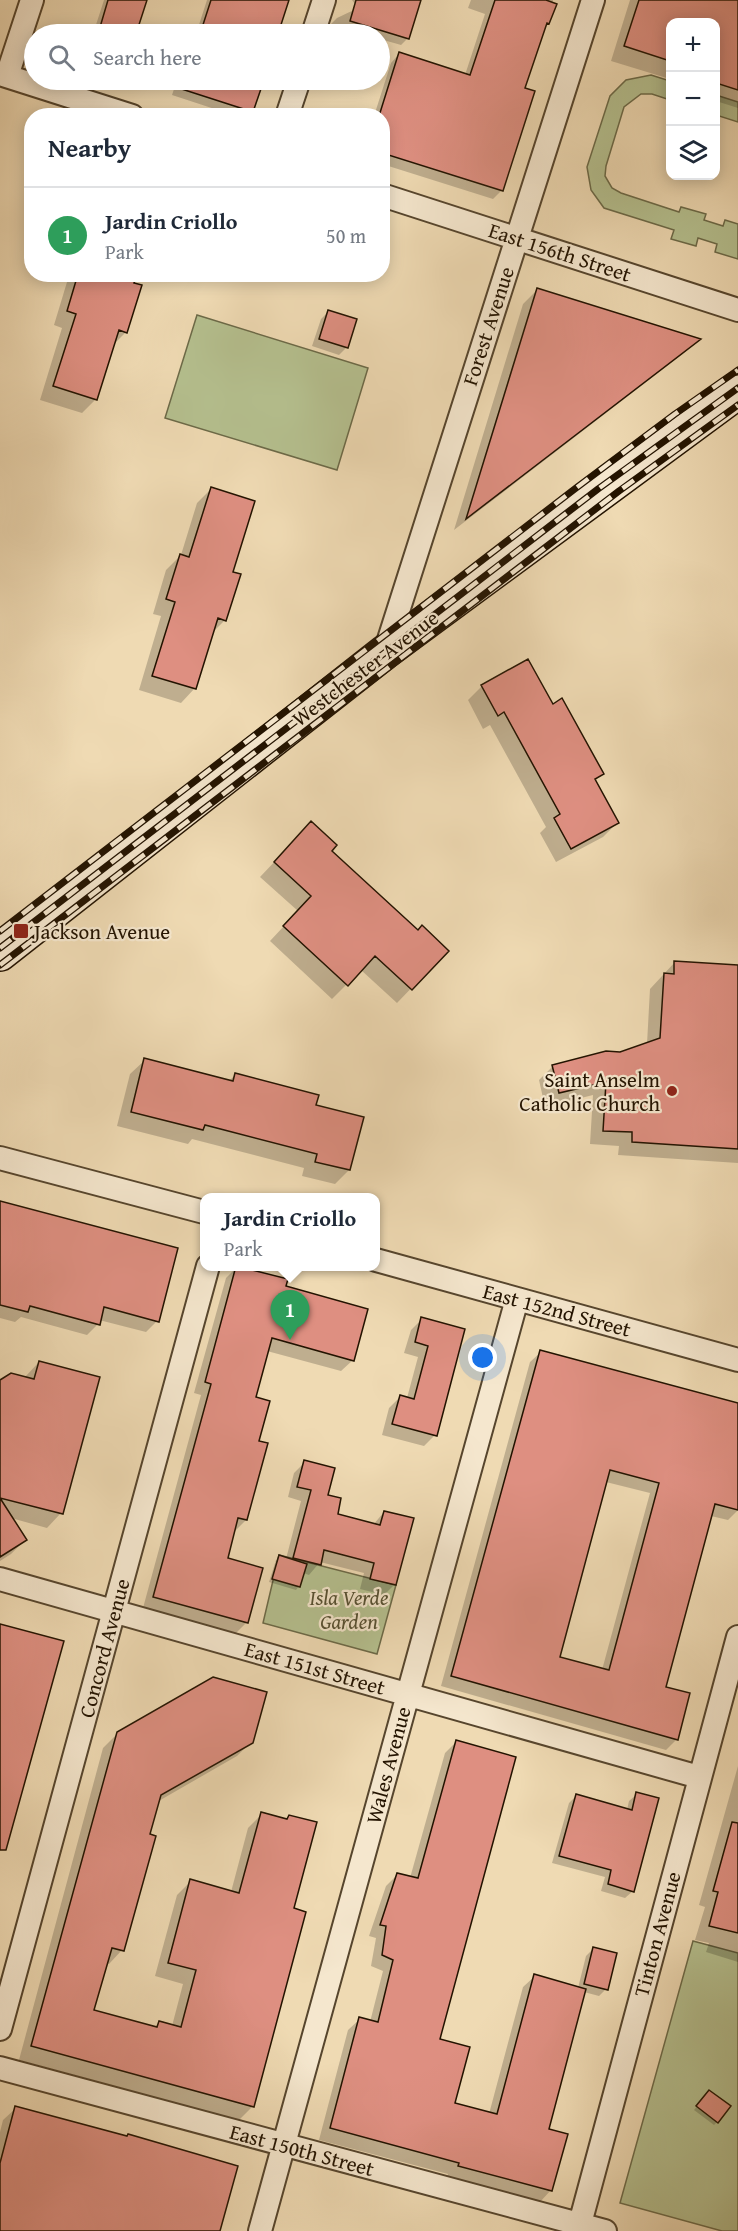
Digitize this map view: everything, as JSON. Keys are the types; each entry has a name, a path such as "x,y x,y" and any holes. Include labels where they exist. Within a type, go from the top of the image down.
{"main road":[{"name":"Westchester Avenue","path":"0,954 385,652 738,392"}],"street":[{"path":"24,81 4,75 32,0"},
{"path":"316,24 324,0"},
{"name":"Forest Avenue","path":"385,652 593,0"},
{"path":"51,90 107,108"},
{"path":"289,108 295,90"},
{"name":"East 156th Street","path":"390,198 738,310"},
{"path":"0,1158 200,1211"},
{"name":"East 152nd Street","path":"380,1261 738,1360"},
{"name":"Concord Avenue","path":"0,2030 207,1271"},
{"name":"Wales Avenue","path":"260,2231 517,1299"},
{"name":"East 151st Street","path":"0,1579 699,1777"},
{"name":"Tinton Avenue","path":"579,2228 738,1637"},
{"name":"East 150th Street","path":"0,2068 579,2228 605,2231"}],"green space":[{"path":"651,75 666,80 666,99 652,94 641,94 624,107 606,166 605,176 612,188 679,212 681,207 706,214 704,220 723,226 725,220 738,224 738,259 715,252 717,244 698,238 696,246 671,239 674,230 604,208 591,190 587,167 610,96 626,80"},
{"path":"720,96 738,102 738,122 720,116"},
{"path":"197,315 368,368 337,470 165,418"},
{"name":"Isla Verde Garden","path":"279,1555 396,1585 377,1654 263,1623"},
{"path":"693,1941 738,1953 738,2231 722,2231 620,2203"}],"building":[{"path":"108,0 147,0 139,24 101,24"},
{"path":"211,0 289,0 281,24 203,24"},
{"path":"356,0 421,0 409,39 390,33 390,24 360,24 350,21"},
{"path":"495,0 546,0 557,4 549,24 547,23 525,88 535,91 503,191 390,156 390,108 382,108 387,90 390,90 390,81 399,52 470,75"},
{"path":"639,0 738,0 738,90 720,84 720,18 666,18 666,60 624,46"},
{"path":"185,90 261,90 254,108 241,108"},
{"path":"76,282 134,282 142,285 127,333 119,330 97,400 53,386 76,314 67,311"},
{"path":"537,288 701,339 466,519"},
{"path":"328,310 357,319 348,348 319,339"},
{"path":"211,487 255,501 233,572 241,574 226,621 218,618 196,689 152,676 175,602 166,599 180,554 189,557"},
{"path":"528,659 553,704 562,698 604,774 595,779 619,823 571,849 554,818 560,814 504,712 498,716 481,685"},
{"path":"311,821 337,845 332,851 418,930 422,925 449,951 412,990 375,956 348,986 283,926 311,896 274,862"},
{"name":"Saint Anselm Catholic Church","path":"674,961 738,965 738,1149 632,1142 632,1132 603,1131 606,1082 559,1093 552,1065 606,1051 620,1052 660,1038 664,973 674,974"},
{"path":"144,1058 233,1081 235,1073 319,1095 316,1105 364,1117 350,1170 315,1162 317,1154 205,1125 203,1130 131,1112"},
{"path":"0,1201 178,1248 159,1322 104,1307 100,1325 30,1306 28,1312 0,1305"},
{"path":"235,1271 256,1271 288,1279 286,1286 368,1309 354,1361 272,1338 256,1397 270,1401 259,1441 268,1443 247,1520 238,1518 228,1558 263,1568 248,1623 153,1597 211,1384 205,1382"},
{"path":"421,1317 465,1329 437,1436 392,1424 400,1395 414,1399 428,1346 415,1342"},
{"path":"540,1350 738,1403 738,1510 715,1504 666,1687 690,1693 678,1740 451,1676","holes":["610,1470 659,1483 609,1670 560,1657"]},
{"path":"39,1361 100,1377 63,1514 0,1498 0,1380 11,1373 34,1379"},
{"path":"304,1460 335,1468 328,1495 341,1498 338,1514 380,1525 384,1511 414,1518 396,1585 370,1579 374,1563 324,1550 321,1565 293,1558 311,1490 297,1487"},
{"path":"0,1498 27,1540 0,1557"},
{"path":"279,1555 307,1564 300,1587 272,1579"},
{"path":"0,1624 64,1641 6,1850 0,1850"},
{"path":"213,1677 267,1692 253,1743 161,1795 150,1834 156,1836 124,1951 112,1948 94,2010 157,2027 159,2021 181,2027 196,1970 168,1963 190,1879 239,1893 261,1812 287,1819 289,1815 317,1822 294,1908 306,1912 254,2107 31,2046 117,1732"},
{"path":"456,1740 516,1757 440,2039 470,2047 455,2103 497,2114 534,1974 586,1989 549,2129 568,2134 552,2191 330,2128 359,2017 378,2022 393,1960 382,1955 386,1926 380,1925 397,1873 418,1878"},
{"path":"636,1792 659,1798 634,1892 608,1884 611,1870 559,1856 576,1794 632,1810"},
{"path":"732,1822 738,1823 738,1933 709,1926 718,1892 713,1891"},
{"path":"593,1947 617,1953 608,1990 584,1984"},
{"path":"709,2090 731,2106 718,2123 696,2106"},
{"path":"15,2106 127,2136 128,2134 238,2166 220,2231 0,2231 0,2163"}],"railway":[{"path":"0,931 576,488 738,370"},
{"path":"0,948 598,489 738,388"},
{"path":"0,965 619,491 738,405"}],"place":[{"name":"Jackson Avenue","path":"21,931"},
{"name":"Saint Anselm Catholic Church","path":"672,1091"},
{"name":"Jardin Criollo","path":"290,1340"}]}
